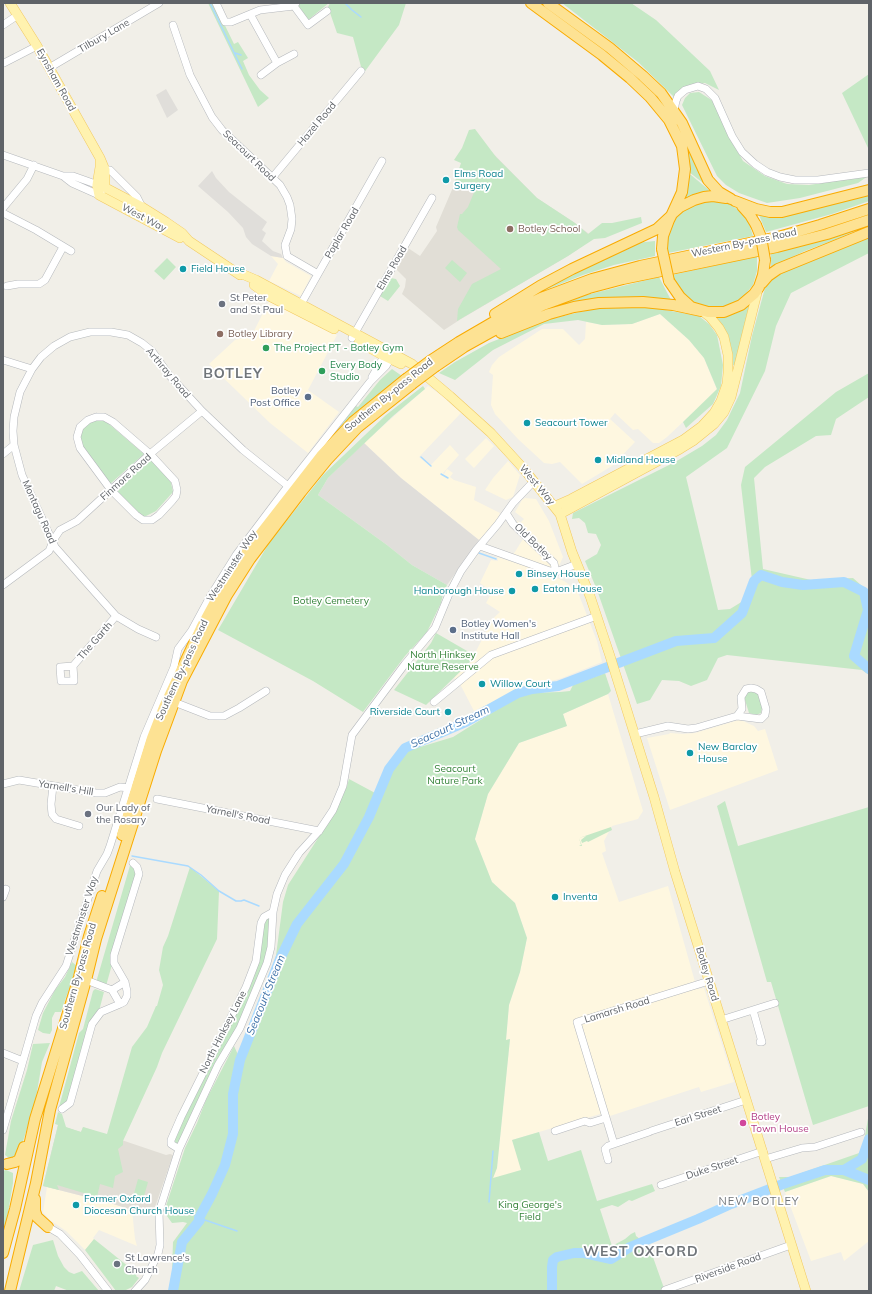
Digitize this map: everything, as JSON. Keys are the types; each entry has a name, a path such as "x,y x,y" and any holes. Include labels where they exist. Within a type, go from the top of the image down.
{"highway":[{"path":"531,3 602,55 630,78 650,97 668,120 682,146 685,169 682,192 664,232 662,249 669,281 680,297 691,307 702,311"},
{"path":"548,3 610,48 635,69 661,93 674,110 686,130 707,179 714,188 747,211 756,224 762,243 765,260 763,275 758,288"},
{"path":"459,342 492,316 540,286 585,262 657,229 684,204 699,198 713,196 733,200 756,209 770,212 782,212 869,190"},
{"name":"Western By-pass Road","path":"621,275 778,237 869,209"},
{"name":"Western By-pass Road","path":"621,275 783,246 827,234 869,220"},
{"path":"436,362 524,323 574,307 598,303 628,302 666,304 719,313 732,310 746,302 768,276 778,269 869,232"},
{"name":"Southern By-pass Road","path":"3,1253 15,1209 35,1119 89,936 152,738 174,684 200,628 244,554 311,467 352,422 436,362 459,342 502,317 541,298 592,279 621,275"},
{"name":"Southern By-pass Road","path":"436,362 486,334 543,305 621,275"},
{"name":"Southern By-pass Road","path":"10,1291 36,1184 50,1110 96,940 120,860 156,751 182,681 227,595 267,536 327,460 358,427 409,381"},
{"path":"5,1163 19,1160 35,1119"},
{"path":"5,1163 13,1168 16,1174 17,1183 15,1209"},
{"path":"36,1184 35,1211 37,1217 48,1227"},
{"path":"20,1251 31,1228 35,1225 48,1227"}],"main road":[{"name":"Eynsham Road","path":"10,3 37,46 100,158 105,170 105,185 100,189"},
{"path":"100,158 100,189"},
{"name":"West Way","path":"100,189 142,207 177,230 189,241 235,271 269,296 353,336 389,355 401,364 433,382 491,433 534,481 560,514 610,656"},
{"name":"West Way","path":"100,189 180,238 189,241"},
{"name":"West Way","path":"235,271 256,280 301,304 353,336"},
{"path":"560,514 680,449 693,441 714,424 724,412 731,397 758,288"},
{"path":"555,506 679,442 697,430 714,413 721,401 727,384 728,355 724,338 719,328 710,317 702,311"},
{"name":"Botley Road","path":"610,656 635,734 675,872 805,1291"}],"street":[{"name":"Tilbury Lane","path":"49,68 159,3"},
{"path":"216,3 226,22 231,22 260,10 295,4 308,25 327,11"},
{"path":"250,14 277,63"},
{"path":"3,25 18,15"},
{"name":"Seacourt Road","path":"173,25 190,75 212,117 222,130 283,190 290,205 292,219 291,229 285,248 287,256 318,274"},
{"path":"4,63 37,46"},
{"path":"261,75 277,63 294,54"},
{"name":"Hazel Road","path":"272,178 361,71"},
{"path":"674,110 676,100 685,90 698,86 706,89 715,98 732,136 742,152 755,164 780,177 795,180 818,180 869,173"},
{"path":"3,156 34,165 63,176 72,183 100,189"},
{"name":"Poplar Road","path":"301,304 382,161"},
{"path":"3,208 27,179 34,165"},
{"name":"West Way","path":"105,170 110,170 137,197 142,207"},
{"name":"Elms Road","path":"353,336 432,198"},
{"path":"3,213 36,230 70,251"},
{"path":"7,286 18,284 39,284 44,280 63,247"},
{"name":"Arthray Road","path":"32,369 41,357 54,346 70,337 90,332 111,332 128,335 142,343 152,352 169,375 202,411 244,450 288,486"},
{"name":"Westminster Way","path":"3,1130 36,1016 42,1003 66,966 97,871 107,854 144,737 174,667 178,648 192,630 211,595 236,555 370,382 386,366 389,355"},
{"path":"3,360 32,369"},
{"name":"Montagu Road","path":"32,369 20,392 14,417 14,445 22,475 51,537 52,543 116,616 138,629 156,637"},
{"name":"Finmore Road","path":"3,585 49,551 60,530 77,521 150,454 202,411"},
{"path":"96,417 104,417 113,422 150,454 175,481 177,490 176,496 172,502 152,520 143,520 136,515 111,490 80,448 77,437 80,427 88,420 96,417"},
{"path":"3,454 14,445"},
{"name":"North Hinksey Lane","path":"135,1291 145,1280 158,1254 160,1245 159,1212 179,1149 218,1065 240,1028 268,963 271,947 273,912 277,894 285,876 299,853 319,831 333,810 343,786 352,736 405,664 431,634 442,614 449,594 461,571 513,503 534,481"},
{"name":"Old Botley","path":"506,513 513,524 554,563 556,572"},
{"path":"480,546 550,571 556,572 577,564"},
{"name":"The Garth","path":"73,666 116,616"},
{"path":"434,702 491,655 597,616"},
{"path":"635,734 668,726 688,729 696,728 737,716 761,719 765,715 766,709 761,692 756,689 746,689 741,698 742,709 737,716"},
{"path":"174,702 210,716 224,716 266,691"},
{"name":"Yarnell's Hill","path":"3,784 19,780 96,793 105,792 120,787 129,788"},
{"path":"54,786 51,804 52,814 56,819 79,826"},
{"name":"Yarnell's Road","path":"157,799 319,831"},
{"path":"62,1109 70,1103 92,1024 101,1012 124,1002 127,996 125,982 114,963 114,955 139,874 133,862"},
{"path":"3,897 6,888"},
{"name":"North Hinksey Lane","path":"179,1149 171,1144 171,1140 246,987 256,961 261,923 264,917 273,912"},
{"name":"Southern By-pass Road","path":"86,980 112,990"},
{"name":"Lamarsh Road","path":"614,1144 577,1022 709,981"},
{"path":"120,1004 112,990 125,982"},
{"path":"721,1020 775,1003"},
{"path":"753,1010 762,1042 760,1042"},
{"path":"3,1053 23,1061"},
{"name":"Earl Street","path":"614,1144 746,1100"},
{"path":"555,1131 585,1121 590,1122 606,1118"},
{"path":"563,1128 566,1136"},
{"name":"Duke Street","path":"661,1185 764,1155 802,1148 815,1148 861,1132"},
{"path":"608,1160 605,1149 614,1144"},
{"path":"48,1227 60,1234 76,1250 108,1291"},
{"name":"Riverside Road","path":"665,1290 791,1244"}],"shaded area":[{"path":"166,89 178,110 167,118 156,95"},
{"name":"Botley School","path":"471,131 537,198 575,223 594,238 568,256 444,330 402,294 406,279 396,269 408,248 420,256 437,231 436,227 457,178"},
{"path":"212,171 216,178 229,192 267,222 262,230 266,233 262,241 273,251 281,254 283,258 271,256 252,244 246,237 243,228 228,212 198,186"},
{"path":"271,256 283,258 286,262 311,276 301,296 269,281 278,264"},
{"path":"270,301 337,335 308,390 339,412 308,453 270,423 209,364 235,340 248,337 253,333"},
{"path":"660,314 689,340 704,358 717,390 659,443 653,443 638,429 633,430 615,413 610,419 635,442 612,466 582,484 560,462 552,464 544,463 518,439 495,414 491,405 493,375 489,372 492,365 499,357 542,329 563,329 579,345 585,339 586,322 602,325 632,324"},
{"path":"428,386 441,395 461,413 419,457 430,466 450,445 459,455 443,473 444,474 447,469 453,473 450,477 454,480 476,487 474,500 500,513 496,522 479,540 401,478 364,443"},
{"path":"486,438 494,446 474,468 465,459"},
{"path":"364,443 401,478 479,540 447,585 412,565 318,495 328,478"},
{"path":"508,461 520,475 513,497 506,500 485,490"},
{"path":"525,498 536,499 549,521 563,557 559,566 549,568 513,555 523,539 522,531 514,524 518,521 520,523 524,519 515,512 522,500"},
{"path":"497,557 538,570 564,581 577,590 597,641 602,662 562,678 516,691 474,711 460,684 454,678 474,659 474,655 488,628 486,625 500,612 486,603 492,592 480,583 491,560 498,561"},
{"path":"608,694 643,811 638,819 612,826 604,841 606,851 602,853 619,902 668,886 697,989 704,988 734,1082 701,1092 699,1087 610,1116 600,1114 512,1140 522,1170 493,1179 497,1168 510,1039 506,1040 509,1005 520,972 527,938 515,903 492,882 475,839 488,794 519,743 567,726 563,714"},
{"path":"739,720 754,726 758,731 765,729 778,770 670,810 647,738 670,733 695,733"},
{"path":"58,1125 81,1132 83,1127 166,1155 173,1155 155,1207 154,1215 43,1186"},
{"path":"831,1176 863,1184 869,1192 869,1241 844,1261 841,1252 811,1261 785,1192"},
{"path":"47,1187 132,1210 137,1246 99,1230 85,1250 66,1231 50,1220 43,1212"}],"green space":[{"path":"208,3 214,3 234,44 238,42 248,58 243,61 249,75 260,90 269,98 258,107"},
{"path":"300,3 329,3 308,20 298,5"},
{"path":"330,3 406,3 399,25 363,74 353,37 337,33 328,7"},
{"path":"562,3 631,3 656,20 710,71 719,90 705,83 687,86 674,97 638,62"},
{"path":"869,74 869,150 842,93"},
{"path":"699,92 713,101 743,161 765,176 787,184 809,185 868,176 858,183 800,198 767,203 739,193 726,185 717,176 682,105 685,98 690,93"},
{"name":"Botley School","path":"475,129 496,157 537,198 575,223 588,234 602,223 612,223 641,217 642,223 605,238 594,239 568,256 457,321 458,309 472,284 501,269 458,230 457,227 460,214 462,214 468,207 475,190 468,190 467,188 454,184 461,163 454,160 462,148 469,130"},
{"path":"690,144 707,186 689,172 686,146"},
{"path":"688,175 691,175 709,190 711,187 712,191 685,198"},
{"path":"869,193 869,201 832,214 766,232 759,215 768,216"},
{"path":"717,200 730,204 741,212 749,223 753,236 668,253 667,240 671,225 679,213 703,201"},
{"path":"862,228 805,251 771,267 771,253 802,246"},
{"path":"869,237 869,253 791,293 776,326 765,371 727,448 686,477 718,610 730,609 743,601 752,580 741,485 745,467 836,392 869,373 869,397 836,419 831,435 816,436 765,467 754,478 763,569 811,580 853,578 869,592 869,675 862,670 727,655 718,658 707,680 691,686 679,681 662,680 650,700 637,704 597,590 585,561 597,554 601,545 596,534 588,533 585,523 579,518 572,519 573,513 675,462 702,446 716,435 727,420 740,393 752,336 765,288 773,279 790,268"},
{"path":"655,241 655,256 614,265 583,275 535,294 577,271 635,243"},
{"path":"757,256 757,271 753,285 743,297 731,305 716,308 701,306 688,299 678,288 672,275"},
{"path":"167,258 176,267 164,280 154,271"},
{"path":"452,260 467,273 460,282 445,268"},
{"path":"659,277 671,300 610,297 557,306 586,295"},
{"path":"391,278 396,279 400,286 388,301 380,296"},
{"path":"747,304 749,306 735,365 732,365 727,335 716,316"},
{"path":"654,308 699,316 709,324 717,335 723,365 721,386 713,404 686,428 683,422 717,389 704,358 689,340 660,314 632,324 602,325 578,320 544,324 493,350 455,380 439,373 455,362 489,343 547,320 592,309"},
{"path":"392,369 402,376 322,449 356,406 358,407 380,380"},
{"name":"Botley Cemetery","path":"423,386 425,389 393,416 328,478 318,495 412,565 447,585 441,603 427,632 405,656 363,712 313,681 218,630 269,543 323,475 386,415"},
{"path":"102,418 144,454 110,484 80,447 81,431 89,421"},
{"path":"149,459 170,478 173,492 156,511 144,517 116,493"},
{"name":"North Hinksey Nature Reserve","path":"436,633 474,655 474,658 426,705 394,690 431,643"},
{"path":"605,673 611,691 608,694 563,714 567,726 519,743 488,794 475,839 492,882 515,903 527,938 520,972 509,1005 506,1040 510,1039 497,1168 493,1178 521,1170 512,1140 539,1132 548,1161 581,1150 597,1201 652,1184 655,1191 632,1201 629,1200 618,1207 612,1205 600,1209 612,1246 635,1232 636,1236 649,1246 665,1291 169,1291 172,1271 173,1242 187,1223 172,1223 164,1212 185,1148 206,1100 234,1046 240,1059 280,959 297,924 344,864 369,817 386,779 388,780 397,761 407,751 453,737 511,701 528,693 570,691 573,685"},
{"path":"750,690 758,693 762,708 761,713 756,715 749,713 745,700 745,695"},
{"path":"349,779 377,794 366,818 335,872 292,925 290,934 275,963 283,902 288,885 336,810"},
{"path":"725,801 738,846 869,807 869,1106 813,1125 771,982 767,982 717,806"},
{"path":"611,827 612,830 588,842 582,843 581,840 586,836 579,838"},
{"path":"131,862 136,868 136,878 106,986 97,982 97,979"},
{"path":"190,867 219,891 217,939 162,1053 123,1141 123,1145 118,1149 123,1172 115,1176 113,1188 100,1184 97,1197 57,1185 59,1190 43,1186 58,1125 55,1124 58,1112 62,1114 66,1127 81,1132 83,1127 107,1134 132,1047 147,1027 157,1006 163,985 159,970 163,947 168,936"},
{"path":"273,912 267,963 179,1149 171,1144 256,961 261,923"},
{"path":"72,962 77,966 61,1012 55,1012 52,1018 52,1030 50,1034 43,1033 38,1030 43,1013 55,990 65,977"},
{"path":"95,989 104,992 99,1011 70,1101 59,1107 79,1033 83,1029 93,991"},
{"path":"50,1043 42,1062 36,1098 19,1155 14,1158 9,1158 5,1155 11,1121 27,1070 33,1044"},
{"path":"869,1113 869,1192 863,1184 831,1176 785,1192 779,1177 790,1177 862,1152"},
{"path":"6,1170 13,1173 13,1183 3,1242 3,1171"},
{"path":"138,1179 148,1182 143,1200 133,1197"},
{"path":"94,1239 137,1274 136,1276 139,1278 132,1287 124,1291 116,1291 85,1250"},
{"path":"53,1240 58,1256 64,1267 69,1272 74,1274 82,1271 99,1291 69,1291 56,1286 54,1291 19,1291 33,1245"}],"waterway":[{"path":"210,3 242,69"},
{"path":"345,3 361,17"},
{"path":"235,53 241,55"},
{"path":"421,457 431,466"},
{"path":"441,474 448,478"},
{"path":"479,553 496,559"},
{"name":"Seacourt Stream","path":"173,1291 182,1242 200,1220 199,1218 225,1165 233,1134 233,1094 240,1060 280,959 297,924 344,864 369,817 389,769 405,748 466,722 518,693 532,689 558,686 676,641 714,638 742,613 754,581 761,575 782,582 803,585 844,582 864,592 868,610 854,656 869,669"},
{"path":"132,856 188,866 219,891 236,901 244,900 259,906"},
{"path":"844,1170 862,1159 869,1139"},
{"path":"489,1202 493,1151"},
{"path":"552,1291 553,1260 557,1257 574,1253 584,1253 611,1259 630,1247 731,1204 825,1170 844,1170 869,1180"},
{"path":"199,1218 237,1231"}],"place":[{"name":"Elms Road Surgery","path":"446,180"},
{"name":"Botley School","path":"510,229"},
{"name":"Field House","path":"183,269"},
{"name":"St Peter and St Paul","path":"222,304"},
{"name":"Botley Library","path":"220,334"},
{"name":"The Project PT - Botley Gym","path":"266,348"},
{"name":"Every Body Studio","path":"322,371"},
{"name":"Botley Post Office","path":"308,397"},
{"name":"Seacourt Tower","path":"527,423"},
{"name":"Midland House","path":"598,460"},
{"name":"Binsey House","path":"519,574"},
{"name":"Eaton House","path":"535,589"},
{"name":"Hanborough House","path":"512,591"},
{"name":"Botley Women's Institute Hall","path":"453,630"},
{"name":"Willow Court","path":"482,684"},
{"name":"Riverside Court","path":"448,712"},
{"name":"New Barclay House","path":"690,753"},
{"name":"Our Lady of the Rosary","path":"88,814"},
{"name":"Inventa","path":"555,897"},
{"name":"Botley Town House","path":"743,1123"},
{"name":"Former Oxford Diocesan Church House","path":"76,1205"},
{"name":"St Lawrence's Church","path":"117,1264"}],"district":[{"name":"BOTLEY","path":"233,374"},
{"name":"NEW BOTLEY","path":"759,1202"},
{"name":"WEST OXFORD","path":"641,1252"}],"park label":[{"name":"Seacourt Nature Park","path":"455,774"},
{"name":"King George's Field","path":"530,1210"}]}
